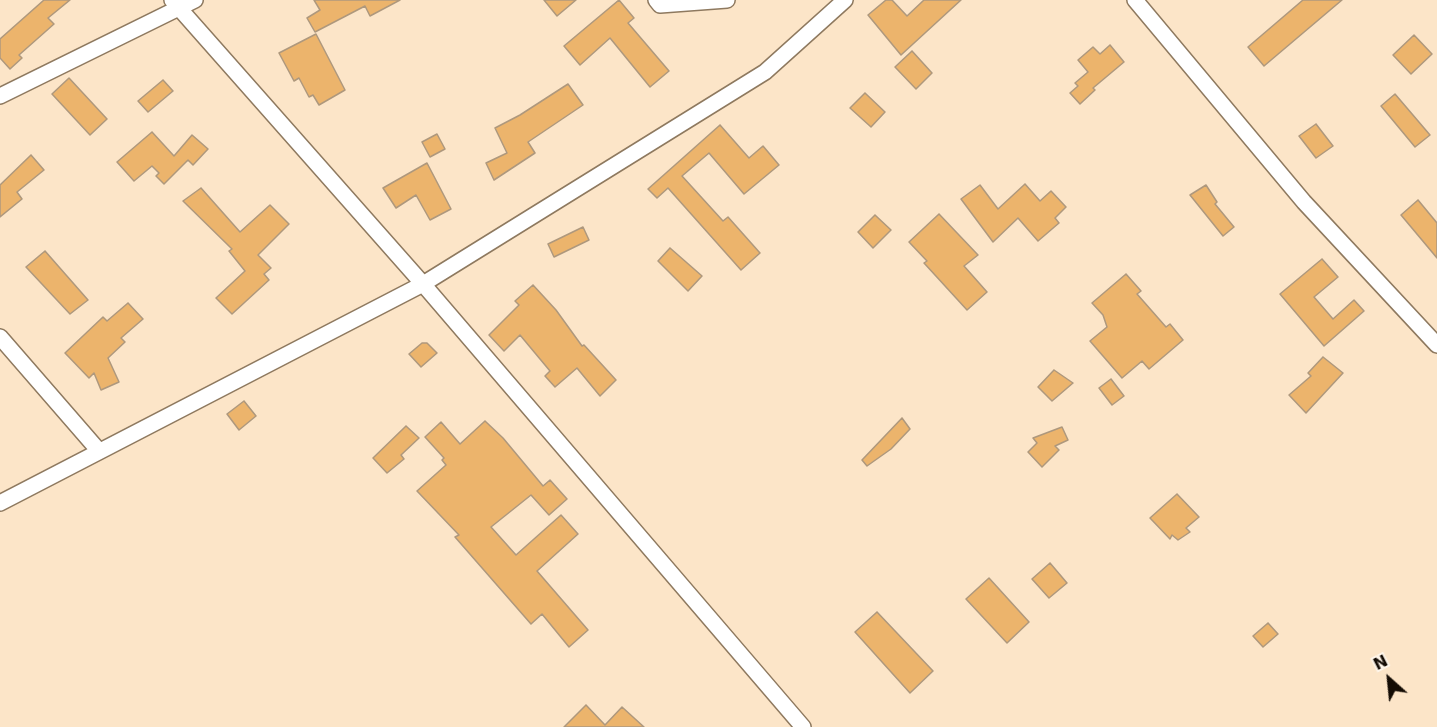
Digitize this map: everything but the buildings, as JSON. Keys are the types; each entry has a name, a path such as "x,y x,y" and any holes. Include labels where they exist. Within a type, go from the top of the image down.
{"street":[{"path":"0,96 175,4 195,0"},
{"path":"656,0 660,5 727,0"},
{"path":"0,503 423,284 765,72 845,0"},
{"path":"1135,0 1304,202 1437,345"},
{"path":"175,4 423,284 803,727"},
{"path":"0,337 99,451"}]}
